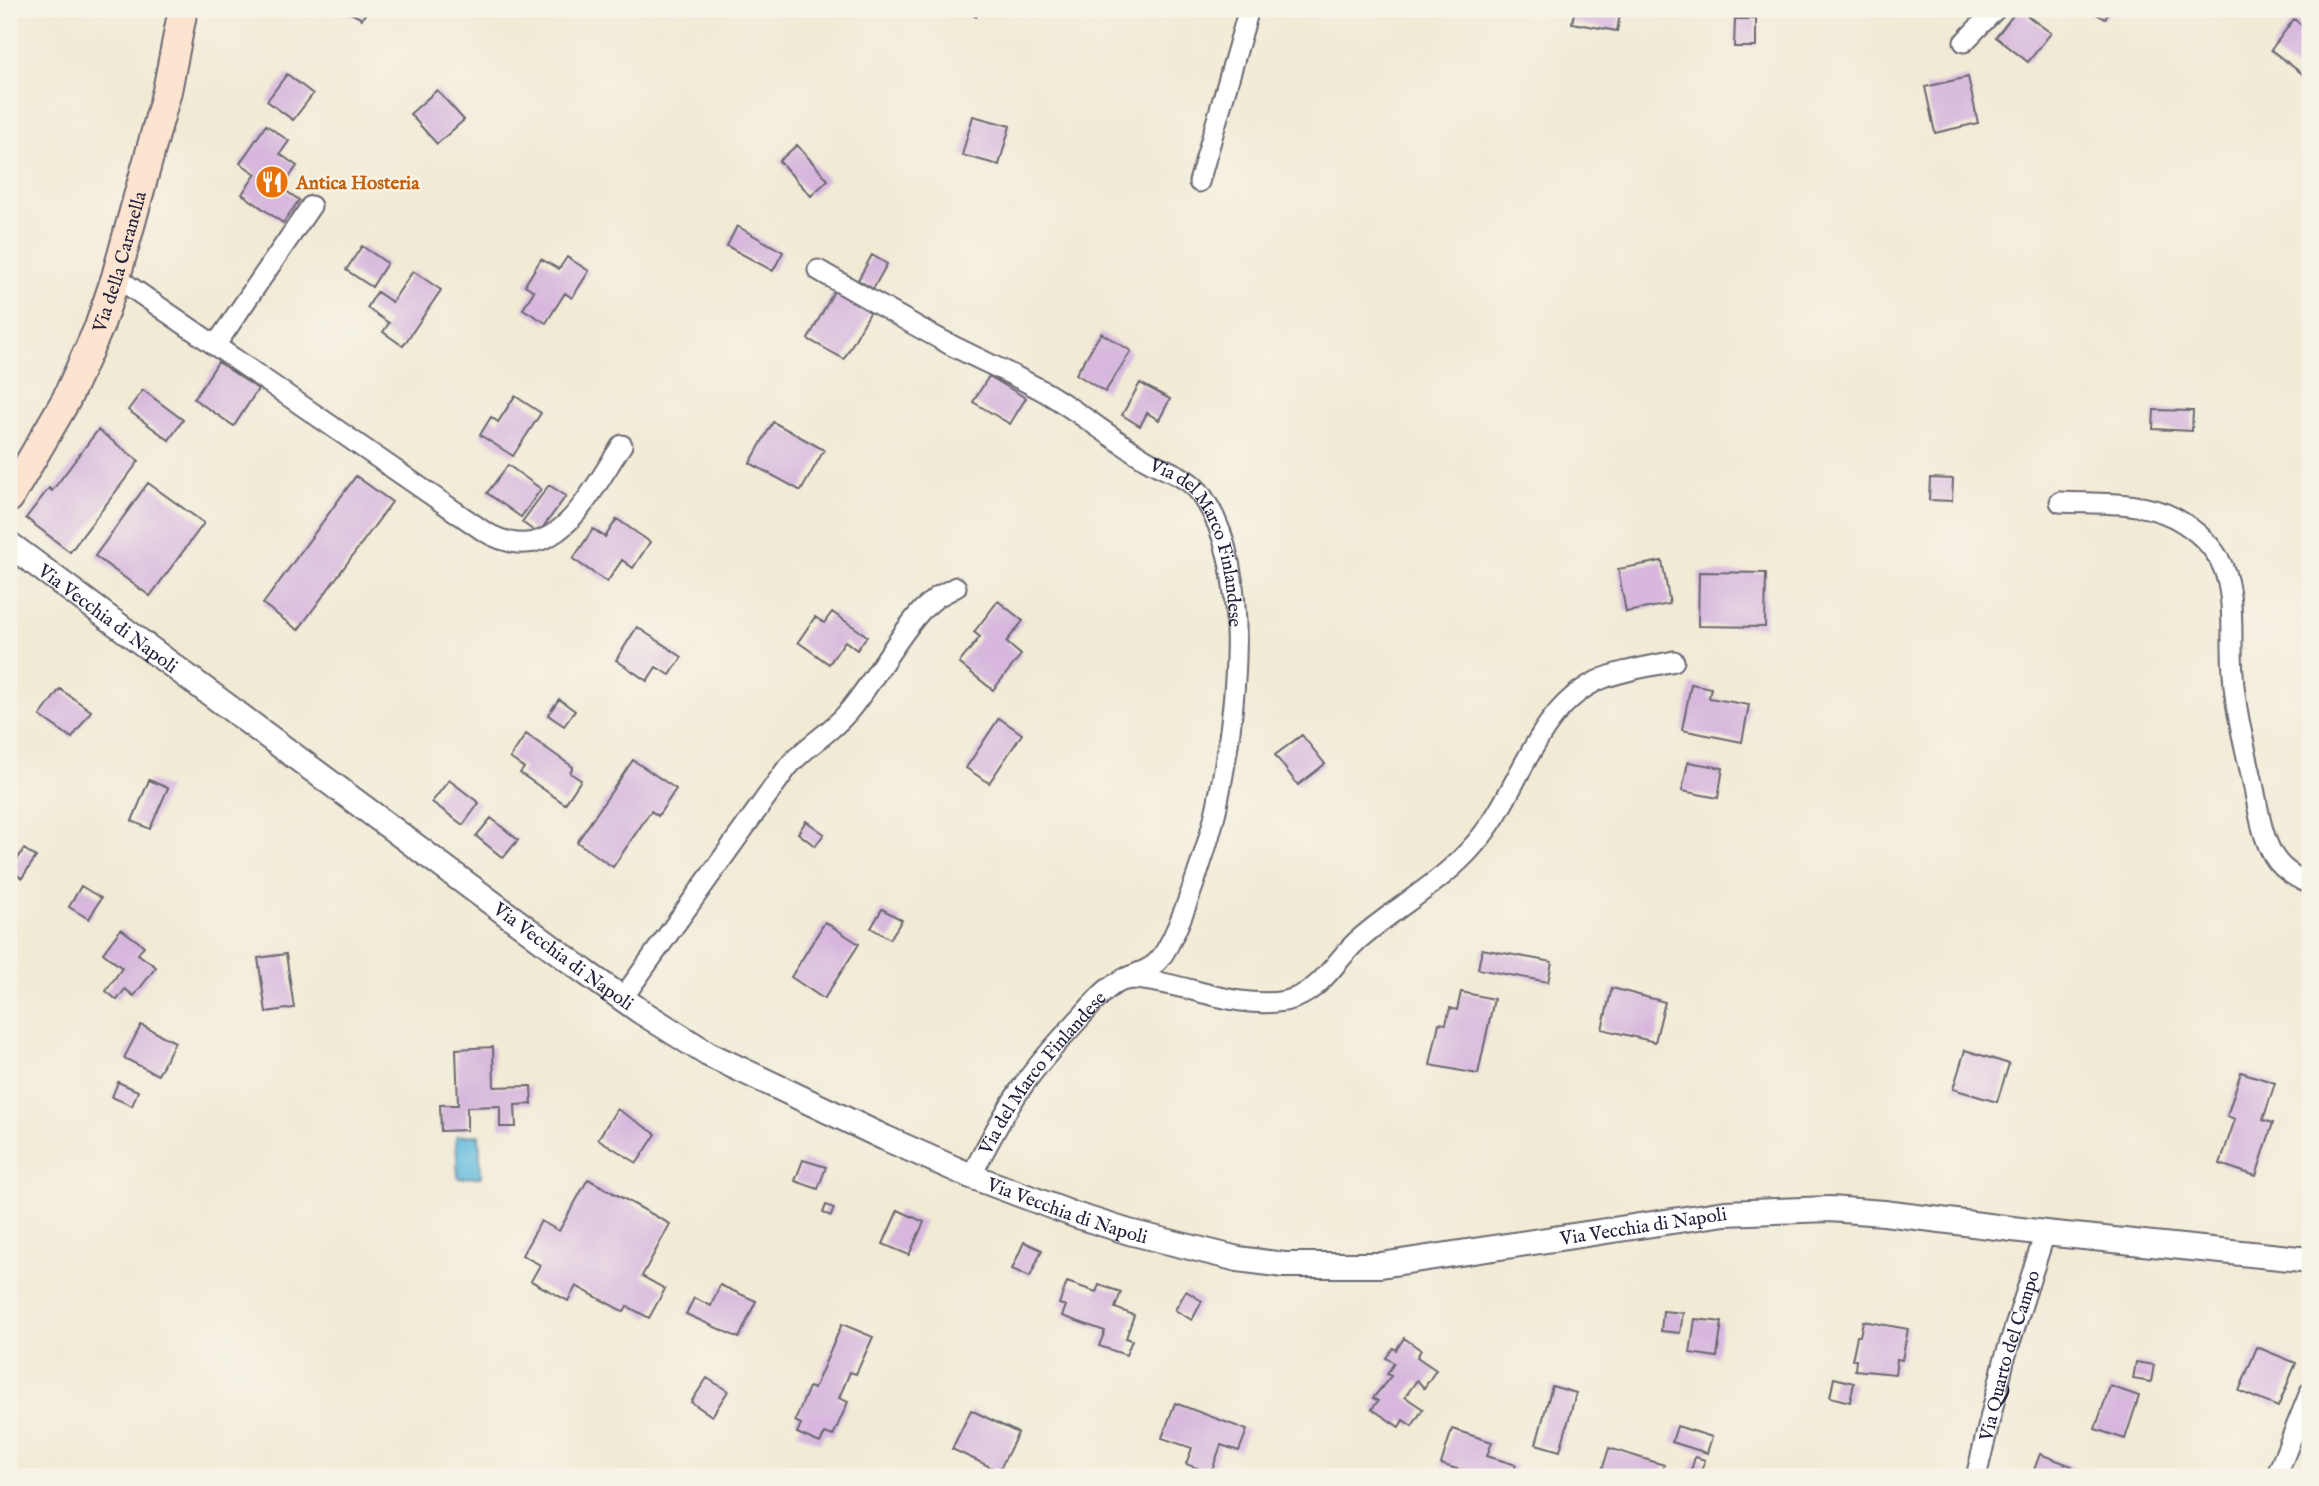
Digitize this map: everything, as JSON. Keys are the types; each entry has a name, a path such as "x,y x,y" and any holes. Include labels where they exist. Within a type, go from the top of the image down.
{"main road":[{"name":"Via della Caranella","path":"9,498 58,415 99,327 116,277 167,91 183,9"}],"street":[{"path":"1199,183 1249,9"},
{"path":"1964,43 1996,9"},
{"path":"215,346 311,206"},
{"name":"Via del Marco Finlandese","path":"818,270 938,338 1023,380 1065,404 1143,458 1187,480 1199,491 1212,512 1228,554 1235,626 1232,697 1221,784 1204,849 1168,946 1155,964 1123,979 1104,992 1030,1076 1003,1116 971,1176"},
{"path":"116,277 482,530 510,543 540,541 561,530 574,516 622,445"},
{"path":"2060,502 2136,507 2162,512 2189,527 2216,554 2228,583 2236,699 2264,832 2281,865 2310,884"},
{"name":"Via Vecchia di Napoli","path":"9,544 622,999 679,1037 741,1071 843,1120 971,1176 1121,1230 1238,1259 1284,1265 1352,1266 1395,1264 1697,1217 1776,1210 1864,1211 2045,1233 2310,1260"},
{"path":"622,999 787,768 847,713 922,610 937,597 956,587"},
{"name":"Via del Marco Finlandese","path":"1123,979 1148,980 1252,1001 1285,1000 1309,992 1322,982 1359,940 1439,879 1472,848 1492,822 1545,730 1574,697 1593,683 1610,676 1674,661"},
{"name":"Via Quarto del Campo","path":"1976,1477 2004,1361 2045,1233"},
{"path":"2276,1477 2310,1392"}],"water":[{"path":"479,1135 481,1177 458,1178 456,1136"}],"building":[{"path":"343,9 368,9 362,19"},
{"path":"964,9 982,9 976,17"},
{"path":"1575,9 1621,9 1617,31 1572,23"},
{"path":"1872,9 1872,12 1825,11"},
{"path":"2018,9 2051,33 2028,62 1996,37"},
{"path":"2088,9 2111,9 2105,19"},
{"path":"1735,19 1756,19 1756,47 1734,47"},
{"path":"2294,19 2310,32 2310,67 2304,75 2271,50"},
{"path":"287,74 313,94 293,120 267,101"},
{"path":"1968,77 1978,123 1935,133 1925,87"},
{"path":"437,90 464,120 437,144 410,114"},
{"path":"973,116 1010,126 999,165 962,155"},
{"path":"266,125 289,141 280,154 297,166 282,188 299,200 283,223 242,194 256,174 240,163"},
{"path":"797,145 828,180 811,196 779,161"},
{"path":"737,226 783,252 773,271 727,246"},
{"path":"362,246 387,263 372,287 346,270"},
{"path":"872,255 887,264 873,289 858,280"},
{"path":"567,257 589,271 572,298 565,293 546,323 523,309 534,291 525,285 541,259 559,269"},
{"path":"413,271 441,290 403,346 383,332 389,323 367,308 377,292 392,302"},
{"path":"834,291 871,311 844,359 808,339"},
{"path":"1101,333 1131,351 1105,392 1076,374"},
{"path":"218,362 258,389 234,426 194,399"},
{"path":"989,376 1026,398 1010,424 973,402"},
{"path":"1140,383 1170,399 1159,420 1147,413 1140,426 1122,415"},
{"path":"143,390 183,420 169,440 128,410"},
{"path":"515,396 541,413 513,456 480,435 491,417 498,422"},
{"path":"2154,410 2193,411 2192,431 2153,429"},
{"path":"773,422 824,450 801,491 750,463"},
{"path":"98,430 139,461 70,552 26,518 49,488 52,491"},
{"path":"508,465 541,489 521,517 487,493"},
{"path":"356,476 392,502 298,630 263,604"},
{"path":"1930,478 1953,479 1952,501 1929,500"},
{"path":"148,483 204,523 150,596 95,556"},
{"path":"549,485 566,496 538,534 522,522"},
{"path":"617,519 650,542 633,568 622,560 607,582 573,559 593,529 605,537"},
{"path":"1662,561 1670,604 1626,612 1618,569"},
{"path":"1699,572 1766,573 1765,627 1698,626"},
{"path":"998,601 1023,621 1006,642 1021,655 993,690 959,663 980,637 974,632"},
{"path":"832,612 867,636 857,650 845,641 829,664 798,642 815,617 824,623"},
{"path":"637,627 682,657 670,675 656,667 647,681 616,660"},
{"path":"1691,684 1711,688 1709,698 1749,705 1742,742 1682,730"},
{"path":"60,689 91,711 72,738 40,716"},
{"path":"559,699 575,711 564,726 548,715"},
{"path":"999,718 1022,734 989,783 966,768"},
{"path":"526,734 573,767 570,773 581,780 565,804 520,773 524,768 510,758"},
{"path":"1302,735 1325,764 1298,785 1275,755"},
{"path":"633,760 676,789 658,816 651,811 613,867 577,842"},
{"path":"1688,762 1723,768 1718,798 1682,791"},
{"path":"149,780 168,788 150,829 132,821"},
{"path":"449,780 479,803 463,825 432,802"},
{"path":"491,818 518,840 503,858 476,836"},
{"path":"806,821 824,834 815,846 798,833"},
{"path":"24,849 36,857 22,878 10,870"},
{"path":"81,886 101,898 89,919 69,907"},
{"path":"882,909 902,920 890,939 871,928"},
{"path":"825,922 859,944 824,999 791,977"},
{"path":"121,929 144,946 138,954 156,967 134,996 125,989 117,1000 106,991 122,968 103,953"},
{"path":"1482,949 1552,962 1548,982 1478,969"},
{"path":"286,954 294,1008 266,1012 258,958"},
{"path":"1612,988 1665,1002 1655,1042 1602,1029"},
{"path":"1461,992 1494,999 1478,1074 1430,1065 1439,1023 1446,1024 1450,1008 1457,1010"},
{"path":"141,1025 175,1042 158,1075 124,1058"},
{"path":"493,1047 494,1087 531,1086 532,1104 515,1105 516,1127 500,1127 500,1106 467,1107 467,1130 441,1131 440,1105 458,1105 456,1049"},
{"path":"1965,1050 2009,1064 1997,1102 1953,1089"},
{"path":"2241,1072 2275,1083 2263,1120 2273,1123 2256,1176 2220,1164 2235,1119 2227,1116"},
{"path":"118,1082 138,1091 132,1106 112,1097"},
{"path":"617,1109 656,1134 637,1163 598,1139"},
{"path":"803,1160 826,1167 818,1189 795,1181"},
{"path":"588,1179 670,1224 642,1276 665,1289 649,1318 627,1306 624,1312 576,1286 568,1301 531,1281 540,1265 522,1255 541,1221 559,1231"},
{"path":"826,1205 834,1208 831,1216 823,1213"},
{"path":"898,1210 924,1222 909,1255 883,1244"},
{"path":"1024,1242 1042,1250 1030,1277 1012,1269"},
{"path":"1067,1282 1096,1292 1099,1285 1121,1292 1115,1308 1134,1315 1126,1338 1132,1340 1126,1355 1099,1346 1105,1331 1062,1316 1066,1306 1059,1304"},
{"path":"720,1285 756,1301 739,1338 686,1314 694,1298 711,1306"},
{"path":"1186,1291 1202,1301 1192,1320 1175,1310"},
{"path":"1663,1311 1683,1313 1680,1333 1661,1331"},
{"path":"1695,1319 1722,1322 1717,1357 1690,1353"},
{"path":"1863,1321 1908,1329 1902,1360 1897,1359 1895,1374 1855,1370 1856,1360 1852,1360"},
{"path":"842,1324 873,1337 856,1374 850,1372 839,1398 848,1402 833,1436 825,1433 820,1443 797,1433 801,1424 795,1421 809,1387 814,1389"},
{"path":"1404,1338 1421,1350 1417,1357 1436,1370 1424,1388 1417,1380 1405,1397 1423,1409 1412,1426 1403,1420 1399,1427 1372,1409 1378,1401 1373,1398 1391,1376 1387,1374 1394,1363 1386,1358"},
{"path":"2257,1347 2296,1363 2278,1407 2239,1391"},
{"path":"2136,1362 2154,1365 2151,1382 2133,1379"},
{"path":"707,1378 728,1391 712,1416 691,1402"},
{"path":"1834,1378 1854,1383 1850,1402 1830,1397"},
{"path":"1552,1386 1576,1393 1560,1451 1536,1444"},
{"path":"2110,1386 2139,1396 2125,1439 2095,1429"},
{"path":"1175,1403 1247,1430 1239,1451 1221,1445 1211,1473 1186,1464 1192,1448 1162,1438"},
{"path":"971,1410 1018,1433 999,1471 952,1449"},
{"path":"1677,1426 1712,1437 1707,1453 1672,1442"},
{"path":"1452,1429 1492,1442 1487,1456 1516,1465 1512,1477 1461,1477 1463,1471 1441,1464"},
{"path":"1609,1448 1664,1465 1661,1477 1600,1477"},
{"path":"2040,1454 2072,1466 2067,1477 2054,1477 2034,1470"},
{"path":"1695,1457 1705,1460 1699,1477 1690,1474"}],"place":[{"name":"Antica Hosteria","path":"272,182"}]}
